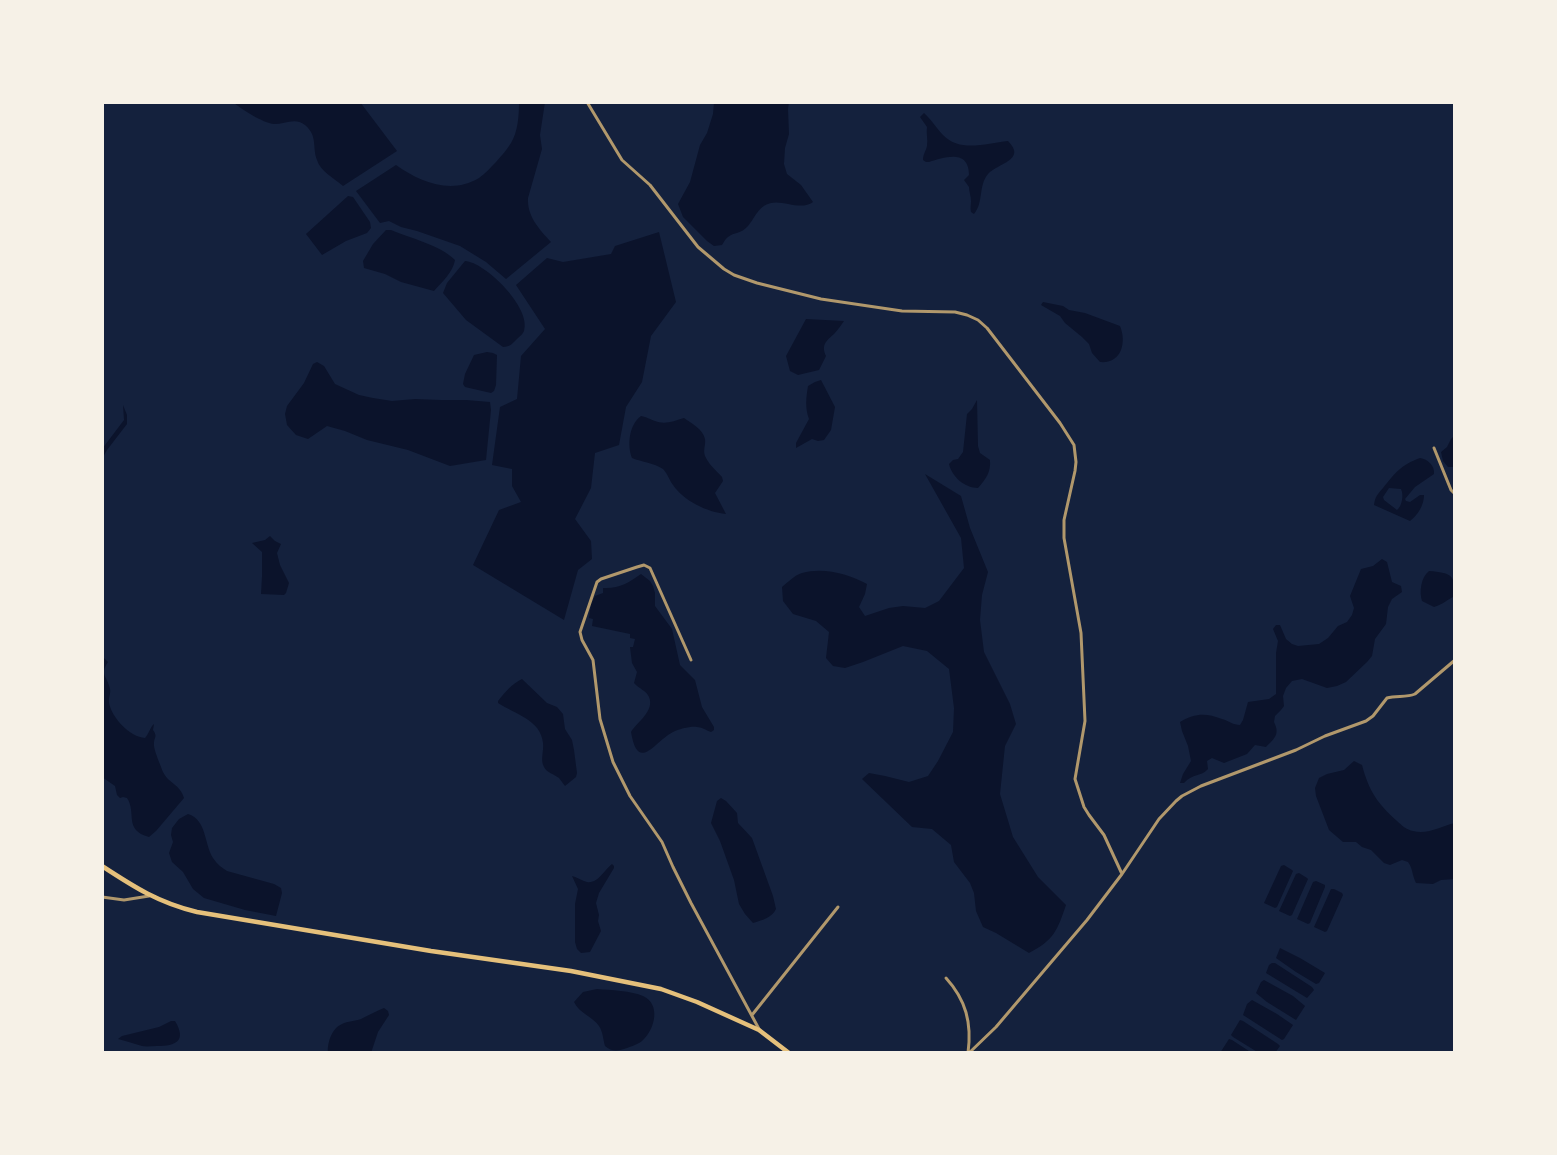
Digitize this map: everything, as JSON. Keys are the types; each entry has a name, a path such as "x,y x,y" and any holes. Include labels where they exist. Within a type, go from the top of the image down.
{"main road":[{"path":"102,866 149,896 185,909 431,951 571,971 661,988 759,1030 789,1053"}],"street":[{"path":"587,102 622,160 650,185 698,247 724,269 757,284 821,299 902,311 955,312 978,320 987,328 1060,423 1074,445 1076,462 1064,530 1068,566 1081,633 1085,704 1085,721 1075,779 1084,807 1104,835 1122,874"},
{"path":"1434,448 1451,490 1455,494"},
{"path":"691,660 650,568 644,565 597,582 580,632 592,660 602,730 615,769 630,796 662,842 691,903 759,1030"},
{"path":"969,1053 996,1026 1087,920 1159,819 1182,796 1236,772 1366,721 1387,698 1407,697 1414,694 1455,660"},
{"path":"102,897 124,900 149,896"},
{"path":"752,1015 838,908"},
{"path":"946,978 956,990 968,1018 969,1053"}],"water":[{"path":"233,102 360,102 397,151 343,186 319,164 312,133 305,125 294,121 269,123"},
{"path":"519,102 545,102 540,135 542,149 528,205 535,222 551,242 506,279 486,262 460,246 389,221 380,223 356,191 396,165 415,177 447,186 458,186 479,178 496,162 513,139 518,123"},
{"path":"714,102 789,102 789,134 784,164 787,174 801,185 813,202 803,206 771,203 760,209 745,229 728,237 722,245 714,246 683,217 678,204 690,182 700,145 707,133 713,114"},
{"path":"924,113 943,135 957,144 974,146 1008,141 1013,147 1013,157 993,170 985,179 974,214 971,212 969,187 964,180 969,175 965,161 955,157 929,162 923,160 927,146 927,127 920,117"},
{"path":"348,196 353,197 370,222 371,228 367,233 346,241 322,255 306,234"},
{"path":"386,230 433,246 455,260 450,273 434,291 364,268 363,261 373,244"},
{"path":"659,232 676,302 651,336 642,382 626,407 619,445 595,453 591,488 575,519 591,541 592,559 578,570 564,620 473,565 499,510 521,502 512,486 512,469 492,465 500,407 517,399 521,356 545,329 516,285 547,258 563,262 611,254 615,246"},
{"path":"465,261 474,263 495,278 521,310 525,321 524,331 510,345 503,347 466,320 443,293 447,283"},
{"path":"1043,302 1063,306 1120,326 1123,339 1117,356 1113,360 1100,362 1092,353 1089,344 1060,316 1041,305"},
{"path":"806,319 844,321 825,343 826,356 819,370 798,375 790,371 786,356"},
{"path":"487,352 497,355 494,391 491,393 465,387 463,384 465,374 474,355"},
{"path":"317,362 324,366 335,384 359,395 392,401 415,399 490,402 486,460 450,466 408,450 367,440 327,426 308,439 296,435 287,425 285,414 287,406 304,383 313,364"},
{"path":"821,380 835,407 831,430 824,440 812,439 796,448 796,443 809,419 806,403 808,386"},
{"path":"977,400 978,446 980,453 990,460 990,468 978,488 973,488 960,481 949,464 958,459 963,452 967,414"},
{"path":"123,405 127,415 127,424 102,459 102,449 124,420"},
{"path":"641,416 662,423 684,418 702,432 705,439 704,451 709,464 722,477 723,481 715,493 726,514 711,511 690,501 678,491 663,469 632,458 630,436"},
{"path":"1455,435 1455,467 1448,467 1443,461 1441,452"},
{"path":"1420,458 1428,461 1434,474 1415,487 1405,499 1410,502 1424,495 1420,510 1410,521 1374,505 1377,495 1391,478","holes":["1389,488 1401,489 1402,500 1397,510 1383,497"]},
{"path":"925,474 961,496 970,528 988,572 982,595 980,620 984,652 1010,704 1016,724 1005,746 1000,794 1013,837 1038,877 1066,905 1054,934 1044,944 1029,953 983,927 976,911 974,893 970,883 954,862 951,845 932,829 912,827 862,779 869,773 909,782 928,776 953,732 954,708 949,669 927,651 903,646 845,668 833,666 826,658 829,632 816,621 793,614 783,601 782,587 797,575 810,571 827,571 852,577 867,584 859,607 865,616 903,606 925,608 939,601 964,568 961,538"},
{"path":"270,536 281,544 277,553 289,583 284,595 261,594 262,552 252,543 265,540"},
{"path":"1382,559 1387,562 1392,582 1401,586 1402,592 1392,599 1388,607 1386,624 1375,639 1372,656 1367,662 1346,682 1337,686 1327,688 1302,679 1292,681 1283,696 1284,706 1275,716 1276,736 1266,747 1255,745 1247,754 1224,763 1212,758 1207,761 1208,769 1203,773 1180,783 1191,761 1180,722 1191,717 1206,715 1240,725 1248,702 1269,699 1276,694 1278,641 1273,629 1276,625 1280,625 1286,639 1292,644 1298,646 1319,644 1328,638 1338,626 1347,622 1352,615 1354,608 1350,596 1361,569 1373,566"},
{"path":"1429,571 1447,574 1454,583 1455,596 1434,607 1422,601 1421,597 1422,581"},
{"path":"641,574 653,586 655,606 672,629 680,665 695,680 702,707 714,727 711,732 694,727 678,730 643,753 638,751 634,744 631,732 648,712 650,702 646,693 634,683 637,672 632,663 630,647 633,647 635,639 630,638 630,634 592,626 593,619 589,618 591,604 595,596 603,593 603,588 623,585"},
{"path":"102,656 108,662 104,673 110,689 109,703 114,715 122,726 139,737 145,738 154,724 153,730 156,736 154,746 163,772 180,790 184,798 149,837 141,834 133,826 127,798 120,798 115,786 102,777"},
{"path":"522,679 547,703 557,707 563,714 565,729 572,740 577,773 576,777 565,786 559,778 544,767 543,743 538,729 526,718 498,703 509,688"},
{"path":"1354,761 1362,765 1371,789 1379,802 1406,828 1424,832 1455,823 1455,879 1441,880 1433,884 1416,883 1408,862 1402,860 1390,865 1384,863 1371,850 1356,842 1343,842 1329,830 1315,788 1319,778 1344,770"},
{"path":"721,798 737,813 738,823 752,838 773,896 776,909 772,915 753,923 739,904 734,880 711,823 717,801"},
{"path":"188,814 199,821 210,852 221,867 281,888 282,893 276,916 204,898 193,889 183,872 172,862 169,853 173,842 172,828 179,819"},
{"path":"612,864 614,868 599,893 596,903 601,931 590,952 581,953 575,942 575,904 578,889 572,876 585,881 595,881"},
{"path":"1284,865 1293,871 1275,908 1264,903 1281,866"},
{"path":"1299,873 1308,879 1290,916 1279,911 1296,874"},
{"path":"1316,881 1325,887 1308,924 1297,919 1313,882"},
{"path":"1331,889 1343,895 1325,932 1314,927"},
{"path":"1280,948 1325,973 1319,983 1316,984 1276,958"},
{"path":"1272,963 1314,990 1307,998 1266,973"},
{"path":"1264,980 1293,996 1305,1006 1296,1020 1256,993"},
{"path":"597,989 633,993 649,1000 654,1011 653,1023 651,1030 640,1043 618,1050 605,1046 599,1026 574,1002 583,992"},
{"path":"1252,1000 1293,1025 1284,1039 1282,1040 1243,1015 1247,1004"},
{"path":"384,1008 389,1015 378,1032 371,1053 328,1053 331,1036 338,1026 361,1019"},
{"path":"1240,1020 1278,1044 1280,1046 1275,1053 1259,1053 1233,1037 1231,1035"},
{"path":"175,1021 180,1038 170,1045 144,1046 118,1039 159,1027"},
{"path":"1229,1039 1232,1040 1252,1053 1220,1053"}]}
